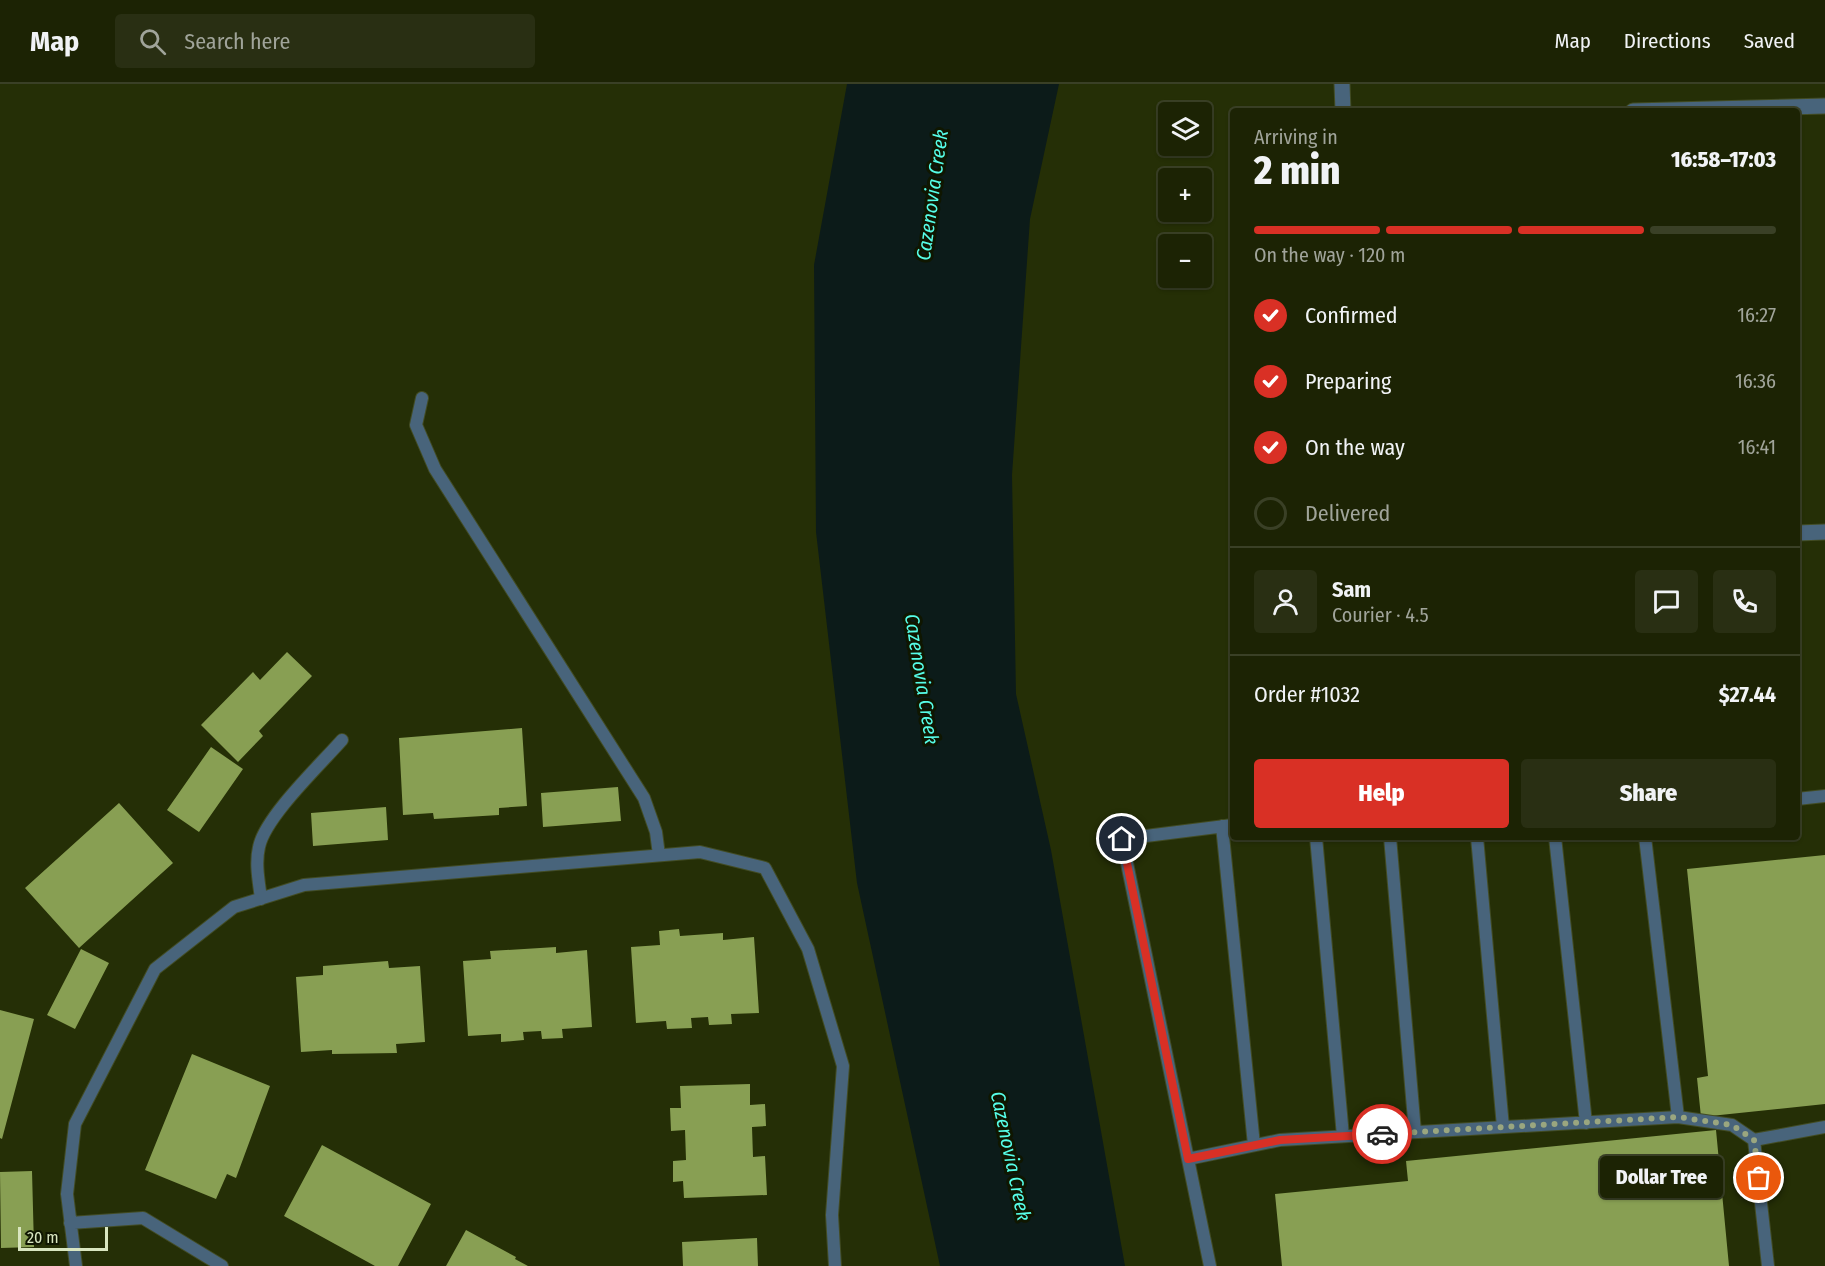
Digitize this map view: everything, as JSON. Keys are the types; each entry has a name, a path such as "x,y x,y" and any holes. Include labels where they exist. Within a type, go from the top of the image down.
{"street":[{"path":"1342,84 1343,108"},
{"path":"1748,108 1825,106"},
{"path":"1800,533 1825,532"}],"lane":[{"path":"423,398 416,425 435,469 644,798 656,832 659,855"},
{"path":"261,899 257,866 259,847 265,828 342,740"},
{"path":"1800,799 1825,796"},
{"path":"1210,1266 1122,839 1227,826 1254,1145"},
{"path":"1316,840 1343,1136"},
{"path":"1390,840 1414,1132"},
{"path":"1477,840 1503,1127"},
{"path":"1555,840 1586,1123"},
{"path":"1645,840 1678,1117"},
{"path":"76,1266 67,1194 75,1124 155,969 234,907 304,885 700,852 765,868 808,949 843,1066 832,1215 834,1266"},
{"path":"1188,1159 1280,1140 1678,1117 1732,1125 1754,1140 1825,1127"},
{"path":"1754,1140 1768,1266"},
{"path":"70,1223 143,1218 222,1266"}],"water":[{"name":"Cazenovia Creek","path":"847,84 1059,84 1030,219 1012,475 1016,694 1051,850 1125,1266 940,1266 857,883 816,532 814,265"}],"building":[{"path":"287,652 312,676 259,731 263,736 238,762 201,725 253,672 260,680"},
{"path":"522,728 527,806 499,808 499,815 434,819 433,813 403,815 399,738"},
{"path":"211,747 243,769 199,832 167,810"},
{"path":"618,787 621,821 543,827 541,793"},
{"path":"119,803 173,863 79,948 25,888"},
{"path":"386,807 388,840 313,846 311,813"},
{"path":"1825,855 1825,1104 1701,1117 1697,1078 1708,1076 1687,869"},
{"path":"679,929 680,936 723,933 723,940 754,937 759,1013 731,1014 732,1024 709,1025 708,1017 691,1018 692,1028 667,1029 666,1021 636,1023 631,947 660,945 659,931"},
{"path":"556,947 556,953 587,950 592,1027 562,1029 563,1038 542,1039 541,1031 523,1032 524,1040 501,1042 501,1034 468,1036 463,961 491,959 490,951"},
{"path":"81,949 109,963 75,1029 47,1015"},
{"path":"388,961 389,968 420,966 425,1042 396,1044 397,1053 332,1054 332,1050 301,1052 296,977 323,975 323,966"},
{"path":"0,1010 34,1019 2,1139 0,1138"},
{"path":"192,1054 270,1086 236,1178 227,1174 216,1199 145,1170"},
{"path":"750,1084 750,1105 765,1104 766,1126 752,1127 753,1157 765,1156 767,1195 684,1198 683,1181 673,1182 673,1161 686,1160 685,1130 671,1131 670,1108 681,1108 680,1086"},
{"path":"1716,1130 1729,1266 1282,1266 1275,1194 1408,1181 1406,1161"},
{"path":"322,1145 431,1204 398,1266 375,1266 284,1216"},
{"path":"32,1171 34,1247 1,1248 0,1172"},
{"path":"466,1230 516,1257 515,1259 528,1266 446,1266"},
{"path":"757,1238 758,1266 683,1266 682,1242"}],"way so far":[{"path":"1382,1134 1678,1117 1732,1125 1754,1140 1759,1178"}],"place":[{"name":"Dollar Tree","path":"1759,1178"}],"route":[{"path":"1122,839 1188,1159 1280,1140 1382,1134"}]}
